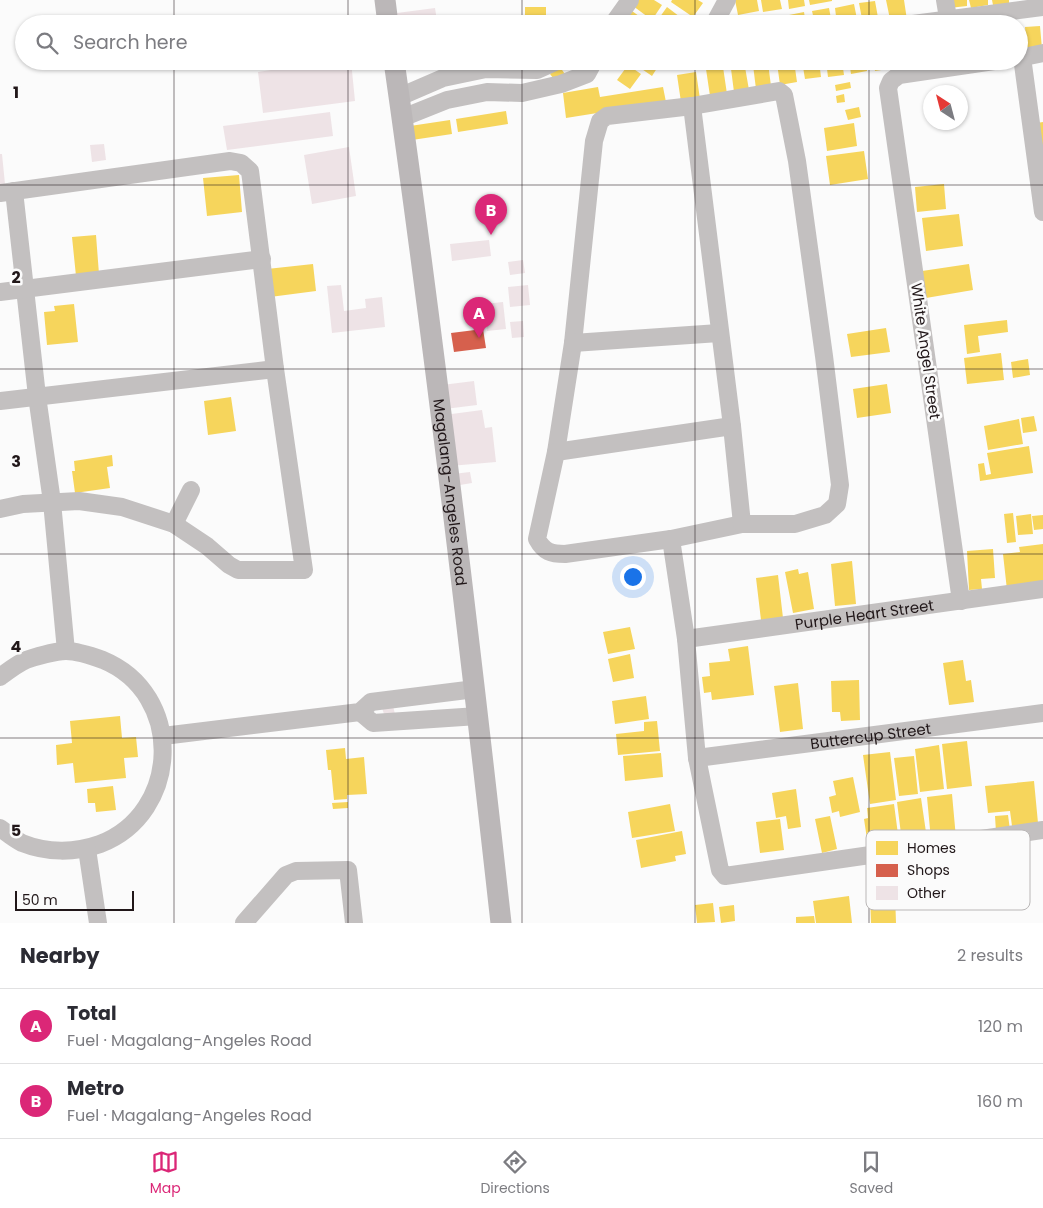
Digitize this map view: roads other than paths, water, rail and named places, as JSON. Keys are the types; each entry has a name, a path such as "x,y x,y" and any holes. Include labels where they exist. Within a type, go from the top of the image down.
{"main road":[{"path":"385,0 387,15"},
{"name":"Magalang-Angeles Road","path":"395,70 475,689 501,923"}],"street":[{"path":"619,15 630,0"},
{"path":"719,15 727,0"},
{"path":"945,0 948,15"},
{"path":"974,15 1043,7"},
{"path":"1028,56 1043,53"},
{"path":"399,97 443,78 481,70"},
{"path":"537,70 543,89"},
{"path":"402,118 447,100 487,92 522,93 543,89 587,74 589,70"},
{"name":"White Angel Street","path":"933,70 899,75 891,81 888,88 961,601"},
{"path":"1023,70 1043,212"},
{"path":"778,91 784,95 796,161 824,356 840,485 837,504 825,514 795,524 742,524 671,539 565,554 546,552 537,539 556,452 573,343 594,141 600,121 607,116 692,106 778,91"},
{"path":"692,106 732,426 742,524"},
{"path":"0,509 23,504 52,502 79,501 122,507 174,524 207,546 228,565 238,570 304,570 275,369 250,171 241,163 230,161 7,192 24,289 52,502 66,651"},
{"path":"0,292 262,260"},
{"path":"573,343 719,333"},
{"path":"0,401 275,369"},
{"path":"556,452 732,426"},
{"path":"174,524 192,490"},
{"path":"671,539 686,639 697,758 720,870 725,876 733,876 866,856"},
{"name":"Purple Heart Street","path":"686,639 1043,589"},
{"path":"0,677 24,661 66,651 93,656 105,661 132,678 149,699 160,722 164,758 154,794 137,820 112,839 87,849 57,852 21,842 0,828"},
{"path":"163,736 360,712 371,702 475,689"},
{"path":"360,712 373,723 478,716"},
{"name":"Buttercup Street","path":"697,758 1043,713"},
{"path":"1030,832 1043,830"},
{"path":"87,849 98,923"},
{"path":"244,923 286,875 296,872 348,870 354,923"}],"place":[{"name":"Metro","path":"491,235"},
{"name":"Total","path":"479,338"}]}
